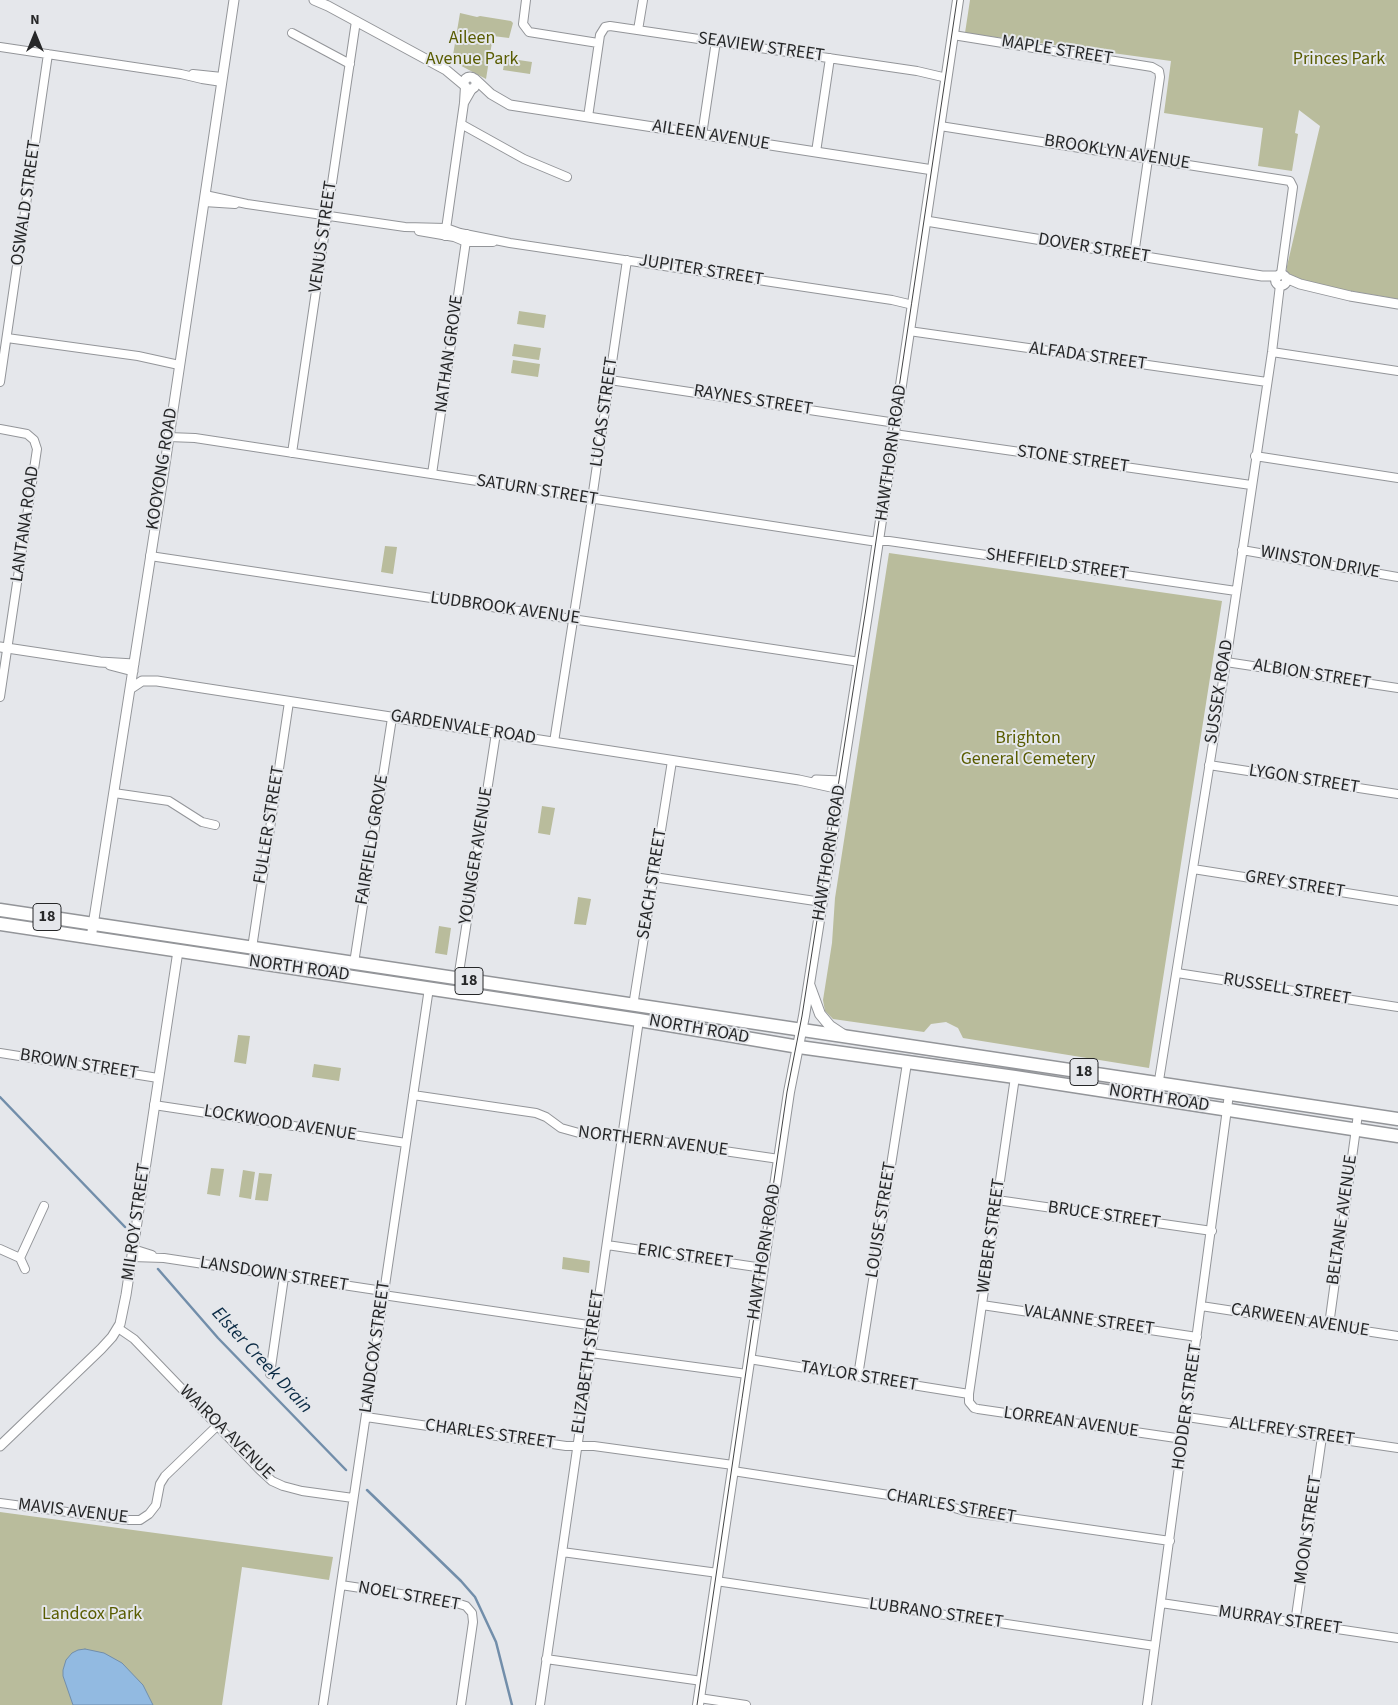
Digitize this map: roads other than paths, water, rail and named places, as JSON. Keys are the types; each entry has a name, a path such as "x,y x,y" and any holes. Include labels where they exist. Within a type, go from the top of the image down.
{"highway":[{"name":"NORTH ROAD","path":"0,910 1398,1120"},
{"name":"NORTH ROAD","path":"0,924 639,1020 797,1047 1398,1136"},
{"path":"301,969 303,956"},
{"path":"749,1039 751,1022"}],"main road":[{"name":"HAWTHORN ROAD","path":"699,1702 779,1159 797,1047 802,1029 860,662 958,0"},
{"path":"809,983 820,1014 830,1026 845,1036"}],"street":[{"name":"KOOYONG ROAD","path":"91,938 234,0"},
{"name":"AILEEN AVENUE","path":"314,0 510,105 933,170"},
{"path":"526,0 523,20 524,28 532,33 598,43 588,117"},
{"path":"638,30 643,0"},
{"name":"VENUS STREET","path":"292,453 356,21"},
{"name":"SEAVIEW STREET","path":"598,43 600,32 605,27 613,26 947,75"},
{"path":"292,33 350,64"},
{"name":"MAPLE STREET","path":"953,35 1152,67 1159,71 1160,77 1148,158"},
{"path":"702,135 716,41"},
{"path":"0,47 181,74 202,74 222,79"},
{"name":"OSWALD STREET","path":"0,382 48,54"},
{"path":"816,152 830,58"},
{"path":"446,232 464,104 470,84"},
{"path":"461,124 524,159 567,177"},
{"name":"BROOKLYN AVENUE","path":"940,126 1284,179 1292,183"},
{"path":"1134,255 1148,158"},
{"name":"SUSSEX ROAD","path":"1156,1099 1226,662 1255,456 1272,352 1293,190 1292,183"},
{"name":"JUPITER STREET","path":"204,198 405,227 427,233 446,232 467,238 490,238 510,243 914,303"},
{"name":"DOVER STREET","path":"926,221 1262,276 1350,296 1398,304"},
{"name":"NATHAN GROVE","path":"432,474 467,238"},
{"name":"LUCAS STREET","path":"554,742 627,260"},
{"name":"ALFADA STREET","path":"910,331 1267,382"},
{"path":"7,338 180,362"},
{"path":"1272,352 1398,371"},
{"name":"RAYNES STREET","path":"610,380 896,423"},
{"name":"LANTANA ROAD","path":"0,429 27,434 37,445 37,455 4,648 0,697"},
{"name":"SATURN STREET","path":"169,434 592,500 858,540 878,541"},
{"name":"STONE STREET","path":"894,434 1251,485"},
{"path":"1255,456 1398,478"},
{"name":"SHEFFIELD STREET","path":"878,541 1236,591"},
{"name":"WINSTON DRIVE","path":"1242,550 1398,577"},
{"name":"LUDBROOK AVENUE","path":"150,556 860,662"},
{"path":"4,648 133,668"},
{"name":"ALBION STREET","path":"1226,662 1398,688"},
{"name":"GARDENVALE ROAD","path":"130,689 142,681 158,681 672,761 840,785"},
{"name":"FULLER STREET","path":"252,948 289,702"},
{"name":"FAIRFIELD GROVE","path":"354,963 392,718"},
{"name":"YOUNGER AVENUE","path":"458,979 496,733"},
{"name":"SEACH STREET","path":"634,1006 672,761"},
{"name":"LYGON STREET","path":"1209,765 1398,794"},
{"path":"114,793 169,802 202,822 215,825"},
{"name":"GREY STREET","path":"1193,869 1398,901"},
{"path":"654,877 822,902"},
{"name":"MILROY STREET","path":"0,1446 101,1349 118,1328 124,1310 178,951"},
{"name":"RUSSELL STREET","path":"1176,973 1398,1007"},
{"name":"LANDCOX STREET","path":"323,1705 429,988"},
{"name":"ELIZABETH STREET","path":"540,1705 639,1020"},
{"name":"BROWN STREET","path":"0,1053 158,1078"},
{"name":"LOUISE STREET","path":"858,1376 907,1063"},
{"name":"WEBER STREET","path":"969,1394 1015,1078"},
{"name":"HODDER STREET","path":"1147,1705 1230,1094"},
{"name":"NORTHERN AVENUE","path":"413,1095 536,1113 546,1116 561,1128 572,1132 779,1159"},
{"name":"LOCKWOOD AVENUE","path":"154,1105 406,1143"},
{"name":"BELTANE AVENUE","path":"1329,1325 1358,1114"},
{"name":"BRUCE STREET","path":"997,1200 1212,1231"},
{"path":"20,1258 44,1206"},
{"name":"ERIC STREET","path":"607,1245 763,1268"},
{"path":"0,1249 20,1258 25,1269"},
{"name":"LANSDOWN STREET","path":"132,1253 595,1326"},
{"path":"270,1374 284,1277"},
{"name":"VALANNE STREET","path":"982,1305 1197,1336"},
{"name":"CARWEEN AVENUE","path":"1202,1306 1398,1336"},
{"name":"WAIROA AVENUE","path":"118,1328 134,1339 272,1481 302,1491 354,1498"},
{"path":"591,1353 747,1374"},
{"name":"TAYLOR STREET","path":"749,1359 969,1394"},
{"name":"LORREAN AVENUE","path":"969,1394 969,1402 974,1408 978,1409 1184,1439"},
{"name":"CHARLES STREET","path":"366,1417 566,1446 594,1446 934,1502 968,1512 1170,1541"},
{"name":"ALLFREY STREET","path":"1186,1417 1398,1448"},
{"name":"MAVIS AVENUE","path":"0,1503 127,1520 140,1520 149,1514 156,1505 160,1484 165,1476 217,1426"},
{"name":"MOON STREET","path":"1295,1623 1322,1437"},
{"name":"LUBRANO STREET","path":"562,1552 1155,1646"},
{"name":"NOEL STREET","path":"341,1585 454,1602 466,1606 472,1613 473,1622 461,1705"},
{"name":"MURRAY STREET","path":"1161,1603 1398,1638"},
{"path":"546,1660 702,1681"},
{"path":"699,1702 746,1705"}],"water":[{"path":"85,1649 104,1653 122,1663 143,1685 153,1705 73,1705 63,1676 63,1670 66,1660 72,1653"}],"waterway":[{"name":"Elster Creek Drain","path":"0,1097 125,1227"},
{"name":"Elster Creek Drain","path":"158,1269 218,1338 346,1470"},
{"name":"Elster Creek Drain","path":"367,1490 461,1581 475,1597 496,1642 512,1705"}],"tram line":[{"path":"697,1705 787,1092 802,1016 866,608 957,0"}],"park label":[{"name":"Aileen Avenue Park","path":"472,49"},
{"name":"Princes Park","path":"1339,60"},
{"name":"Brighton General Cemetery","path":"1028,750"},
{"name":"Landcox Park","path":"92,1615"}]}
